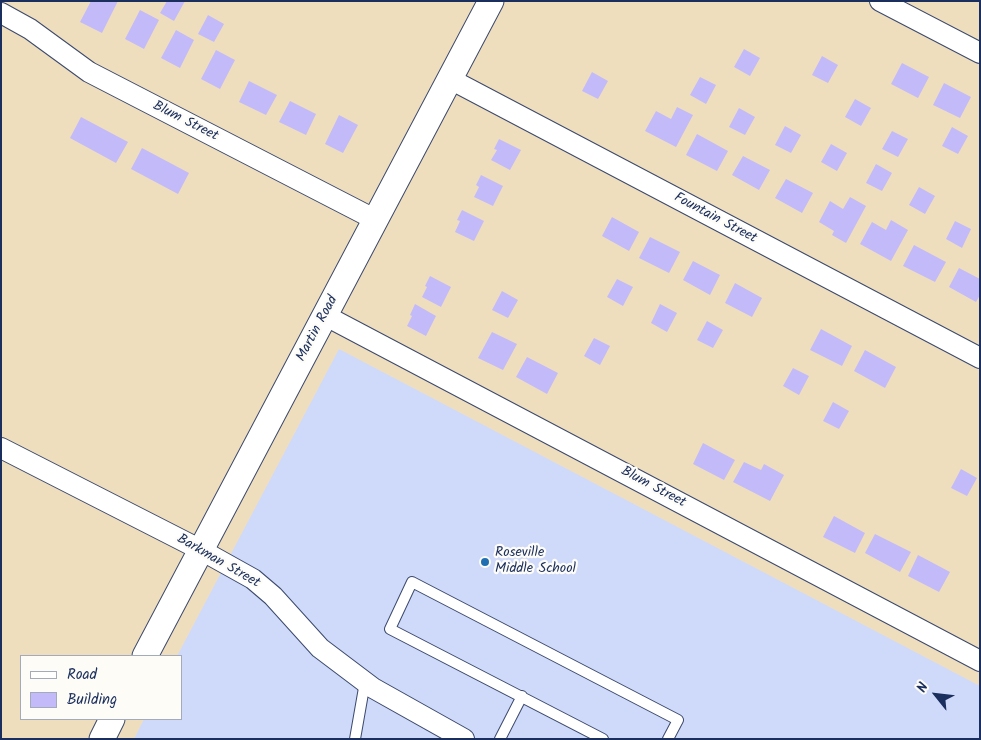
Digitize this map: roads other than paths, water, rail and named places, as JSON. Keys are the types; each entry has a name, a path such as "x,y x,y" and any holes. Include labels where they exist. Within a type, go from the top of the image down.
{"street":[{"name":"Martin Road","path":"146,655 491,1"},
{"path":"880,1 980,53"},
{"name":"Blum Street","path":"1,13 30,29 89,72 376,220"},
{"name":"Fountain Street","path":"450,79 980,358"},
{"name":"Blum Street","path":"326,316 980,661"},
{"name":"Barkman Street","path":"1,448 201,550 253,579 273,596 320,648 373,688 464,739"},
{"path":"102,739 112,720"}],"lane":[{"path":"603,739 390,628 412,582 678,720 668,739"},
{"path":"355,739 365,682"},
{"path":"500,739 522,696"}],"place":[{"name":"Roseville Middle School","path":"485,562"}]}
